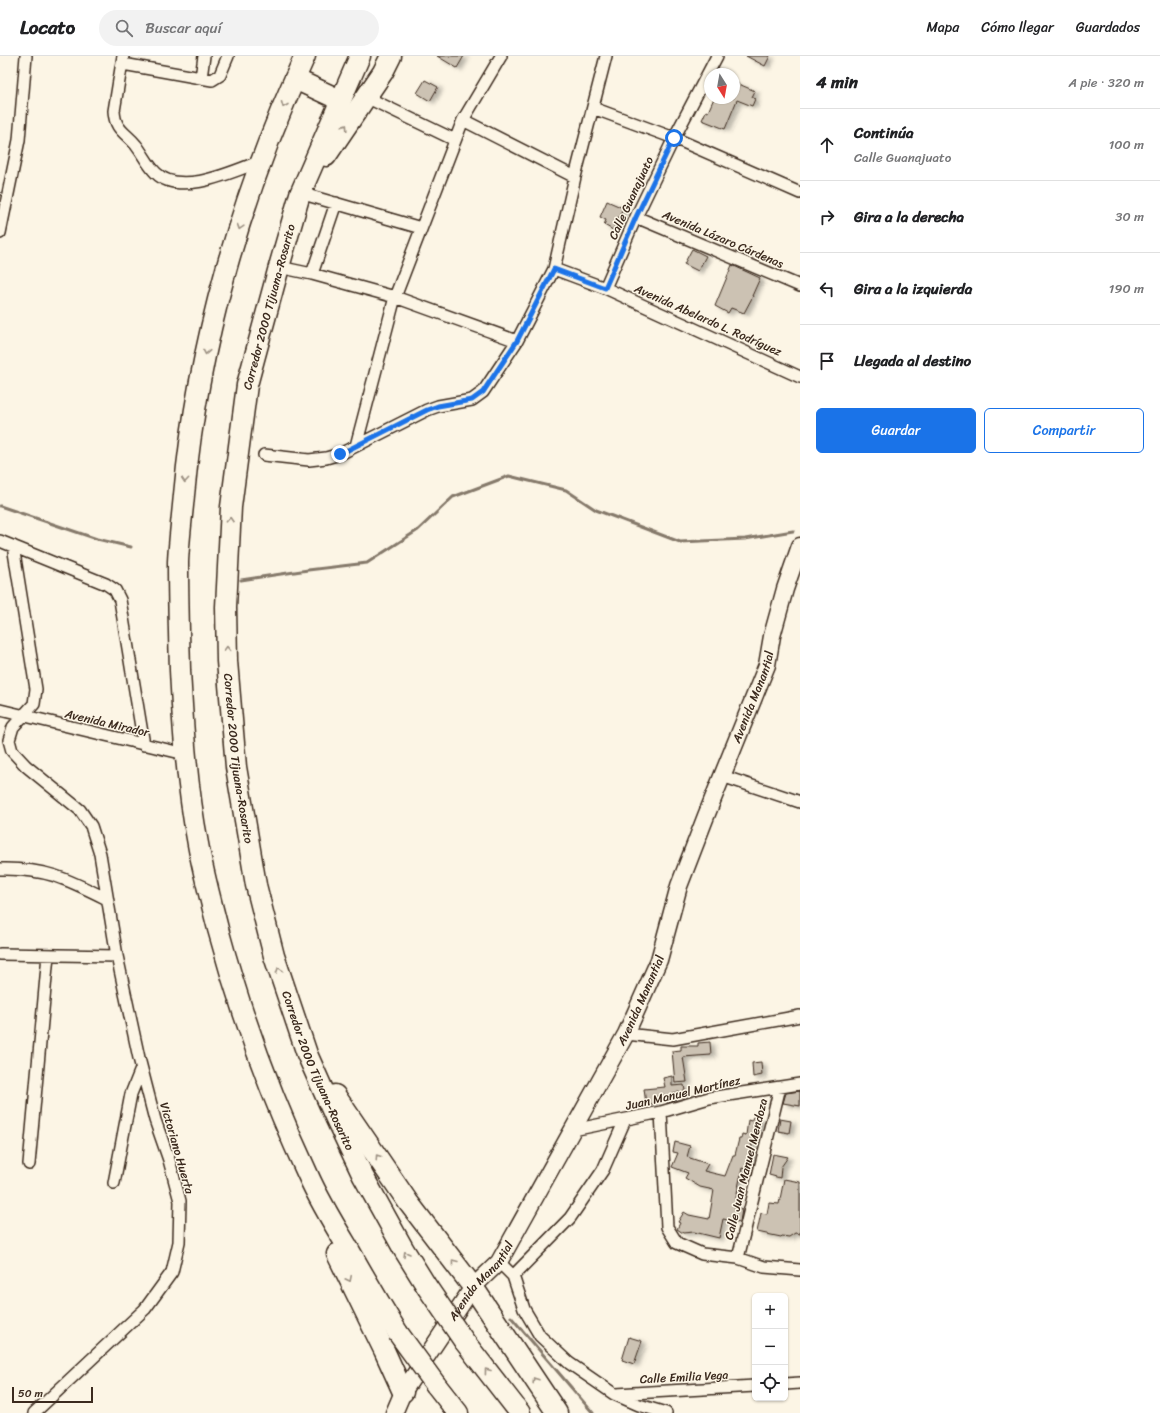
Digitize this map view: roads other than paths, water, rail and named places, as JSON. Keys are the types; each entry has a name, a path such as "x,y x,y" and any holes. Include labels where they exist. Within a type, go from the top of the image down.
{"highway":[{"path":"305,56 261,161 226,270 206,348 188,449 178,560 180,652 185,754 198,843 210,901 232,983 269,1086 309,1178 333,1223 398,1333 458,1413"},
{"name":"Corredor 2000 Tijuana-Rosarito","path":"360,56 300,193 278,267 247,385 231,507 226,607 230,710 236,767 256,886 274,956 307,1054 362,1176 404,1250 464,1341 520,1413"},
{"path":"300,193 383,72 392,56"},
{"path":"295,79 340,100"},
{"path":"307,1054 408,1202 473,1286 557,1413"},
{"path":"309,1178 332,1243 403,1392"}],"main road":[{"name":"Avenida Manantial","path":"394,1413 403,1392 473,1286 499,1262 626,1034 659,960 679,886 767,665 772,636 785,589 800,546"}],"street":[{"path":"0,233 19,140 26,56"},
{"path":"201,78 204,56"},
{"path":"228,56 220,75 212,80 123,60 114,111 116,125 138,147 156,173 167,180 184,183 210,180 261,161"},
{"path":"356,446 395,297 463,120 501,56"},
{"path":"264,455 309,460 326,458 340,454 427,410 438,406 472,400 483,392 517,341 554,269 575,177 606,56"},
{"name":"Calle Guanajuato","path":"605,288 636,217 674,138 717,56"},
{"path":"366,96 455,140"},
{"path":"593,108 674,138 800,193"},
{"path":"463,120 575,177"},
{"path":"300,193 422,228"},
{"path":"312,274 336,203"},
{"name":"Avenida Lázaro Cárdenas","path":"636,217 800,286"},
{"path":"278,267 312,274 395,297 517,341"},
{"name":"Avenida Abelardo L. Rodríguez","path":"554,269 605,288 800,377"},
{"path":"0,541 106,584 115,590 120,600 144,745"},
{"name":"Victoriano Huerta","path":"12,546 36,689 34,704 13,727 9,740 12,751 26,766 80,810 91,826 100,854 116,956 141,1069 180,1201 179,1242 172,1272 145,1308 34,1413"},
{"path":"0,710 23,716"},
{"name":"Avenida Mirador","path":"23,716 185,754"},
{"path":"722,776 800,802"},
{"path":"0,869 19,869 48,873 66,879 107,899"},
{"path":"0,954 116,956"},
{"path":"29,1164 48,955"},
{"path":"626,1034 673,1039 800,1016"},
{"path":"114,1183 131,1094 141,1069"},
{"name":"Juan Manuel Martínez","path":"573,1130 661,1112 709,1098 800,1084"},
{"name":"Calle Juan Manuel Mendoza","path":"738,1258 780,1087"},
{"path":"661,1112 667,1227 677,1243 702,1254 738,1258 764,1267 800,1270"},
{"path":"512,1276 570,1218 603,1170 625,1120"},
{"path":"499,1262 512,1276 524,1309 540,1336 569,1363 614,1394 639,1405 666,1413"},
{"path":"788,1384 800,1383"},
{"name":"Calle Emilia Vega","path":"614,1394 752,1386"}],"waterway":[{"path":"241,580 367,563 418,530 453,497 509,476 566,490 596,510 680,542 745,539 793,531"},
{"path":"0,506 97,539 131,547"},
{"path":"511,1317 593,1413"}]}
